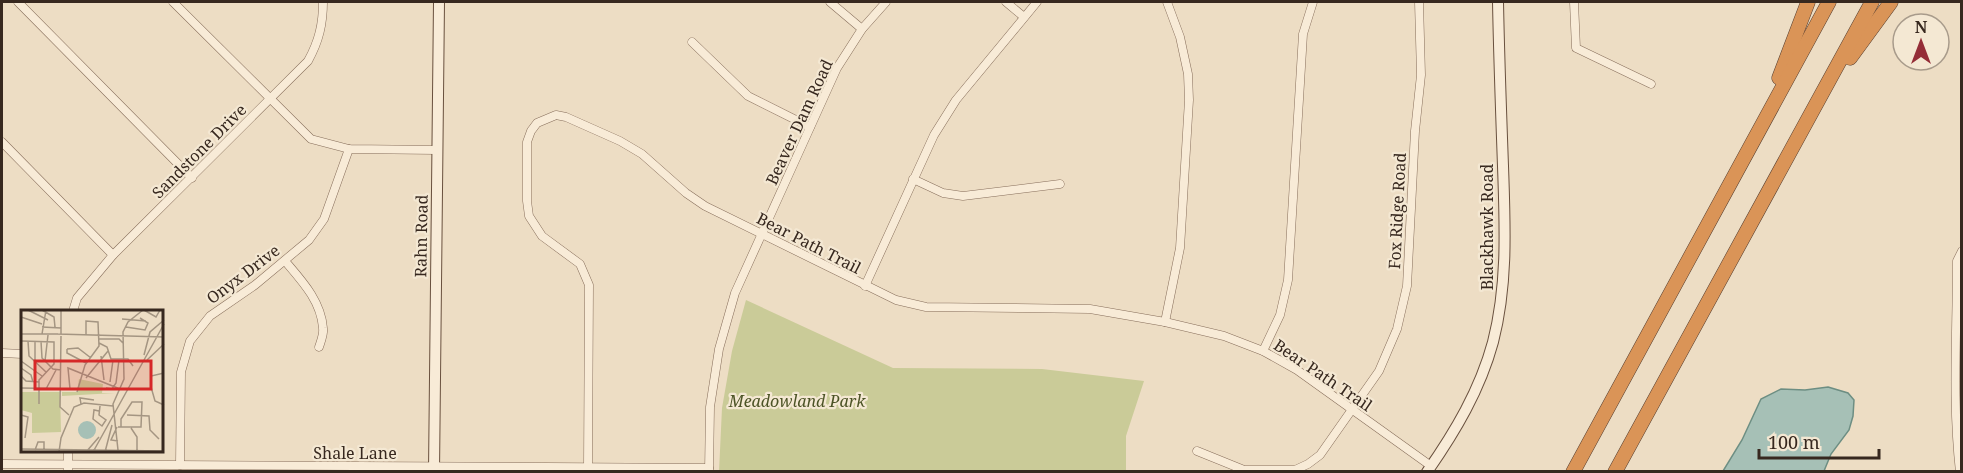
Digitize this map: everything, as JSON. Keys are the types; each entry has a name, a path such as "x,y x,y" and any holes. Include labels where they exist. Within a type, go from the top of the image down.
{"highway":[{"path":"1760,125 1808,2"},
{"path":"1573,471 1829,2"},
{"path":"1615,471 1872,2"},
{"path":"1815,105 1891,2"}],"street":[{"path":"18,2 192,178"},
{"path":"173,2 311,139 349,149 437,150"},
{"name":"Sandstone Drive","path":"73,310 77,298 113,255 308,61 318,43 323,22 323,2"},
{"name":"Rahn Road","path":"434,469 439,2"},
{"path":"830,2 862,29"},
{"name":"Beaver Dam Road","path":"709,470 710,407 719,349 735,293 837,68 862,29 886,2"},
{"path":"1006,2 1024,17"},
{"path":"865,286 934,135 956,100 1037,2"},
{"path":"1165,322 1180,248 1189,100 1188,74 1180,37 1167,2"},
{"path":"1263,351 1280,315 1288,280 1303,34 1313,2"},
{"name":"Fox Ridge Road","path":"1197,451 1244,470 1295,470 1320,455 1379,371 1397,329 1407,286 1415,130 1421,75 1419,2"},
{"name":"Blackhawk Road","path":"1429,469 1460,422 1479,383 1493,343 1503,295 1506,246 1498,2"},
{"path":"1574,2 1576,48 1651,84"},
{"path":"692,42 748,96 810,127"},
{"name":"Bear Path Trail","path":"588,468 590,285 580,264 543,236 529,216 527,201 527,142 537,123 556,115 566,117 620,141 642,154 686,193 705,206 896,300 926,307 1090,309 1165,322 1224,336 1263,351 1297,370 1429,469"},
{"path":"2,142 113,255"},
{"name":"Onyx Drive","path":"180,465 181,372 190,341 210,316 255,285 309,240 324,219 349,149"},
{"path":"913,179 943,193 963,196 1060,184"},
{"path":"1959,471 1956,440 1959,334 1957,261 1962,251"},
{"path":"285,261 307,287 315,302 324,329 319,347"},
{"path":"2,353 21,354"},
{"path":"68,468 69,452"},
{"name":"Shale Lane","path":"2,464 68,468 180,465 709,470"}],"green space":[{"name":"Meadowland Park","path":"746,300 893,368 1042,369 1144,381 1126,436 1126,471 719,472 722,408 732,351"}],"shaded area":[{"path":"1828,387 1848,393 1854,400 1849,430 1831,454 1824,471 1723,471 1742,440 1761,399 1781,389 1805,390"}]}
